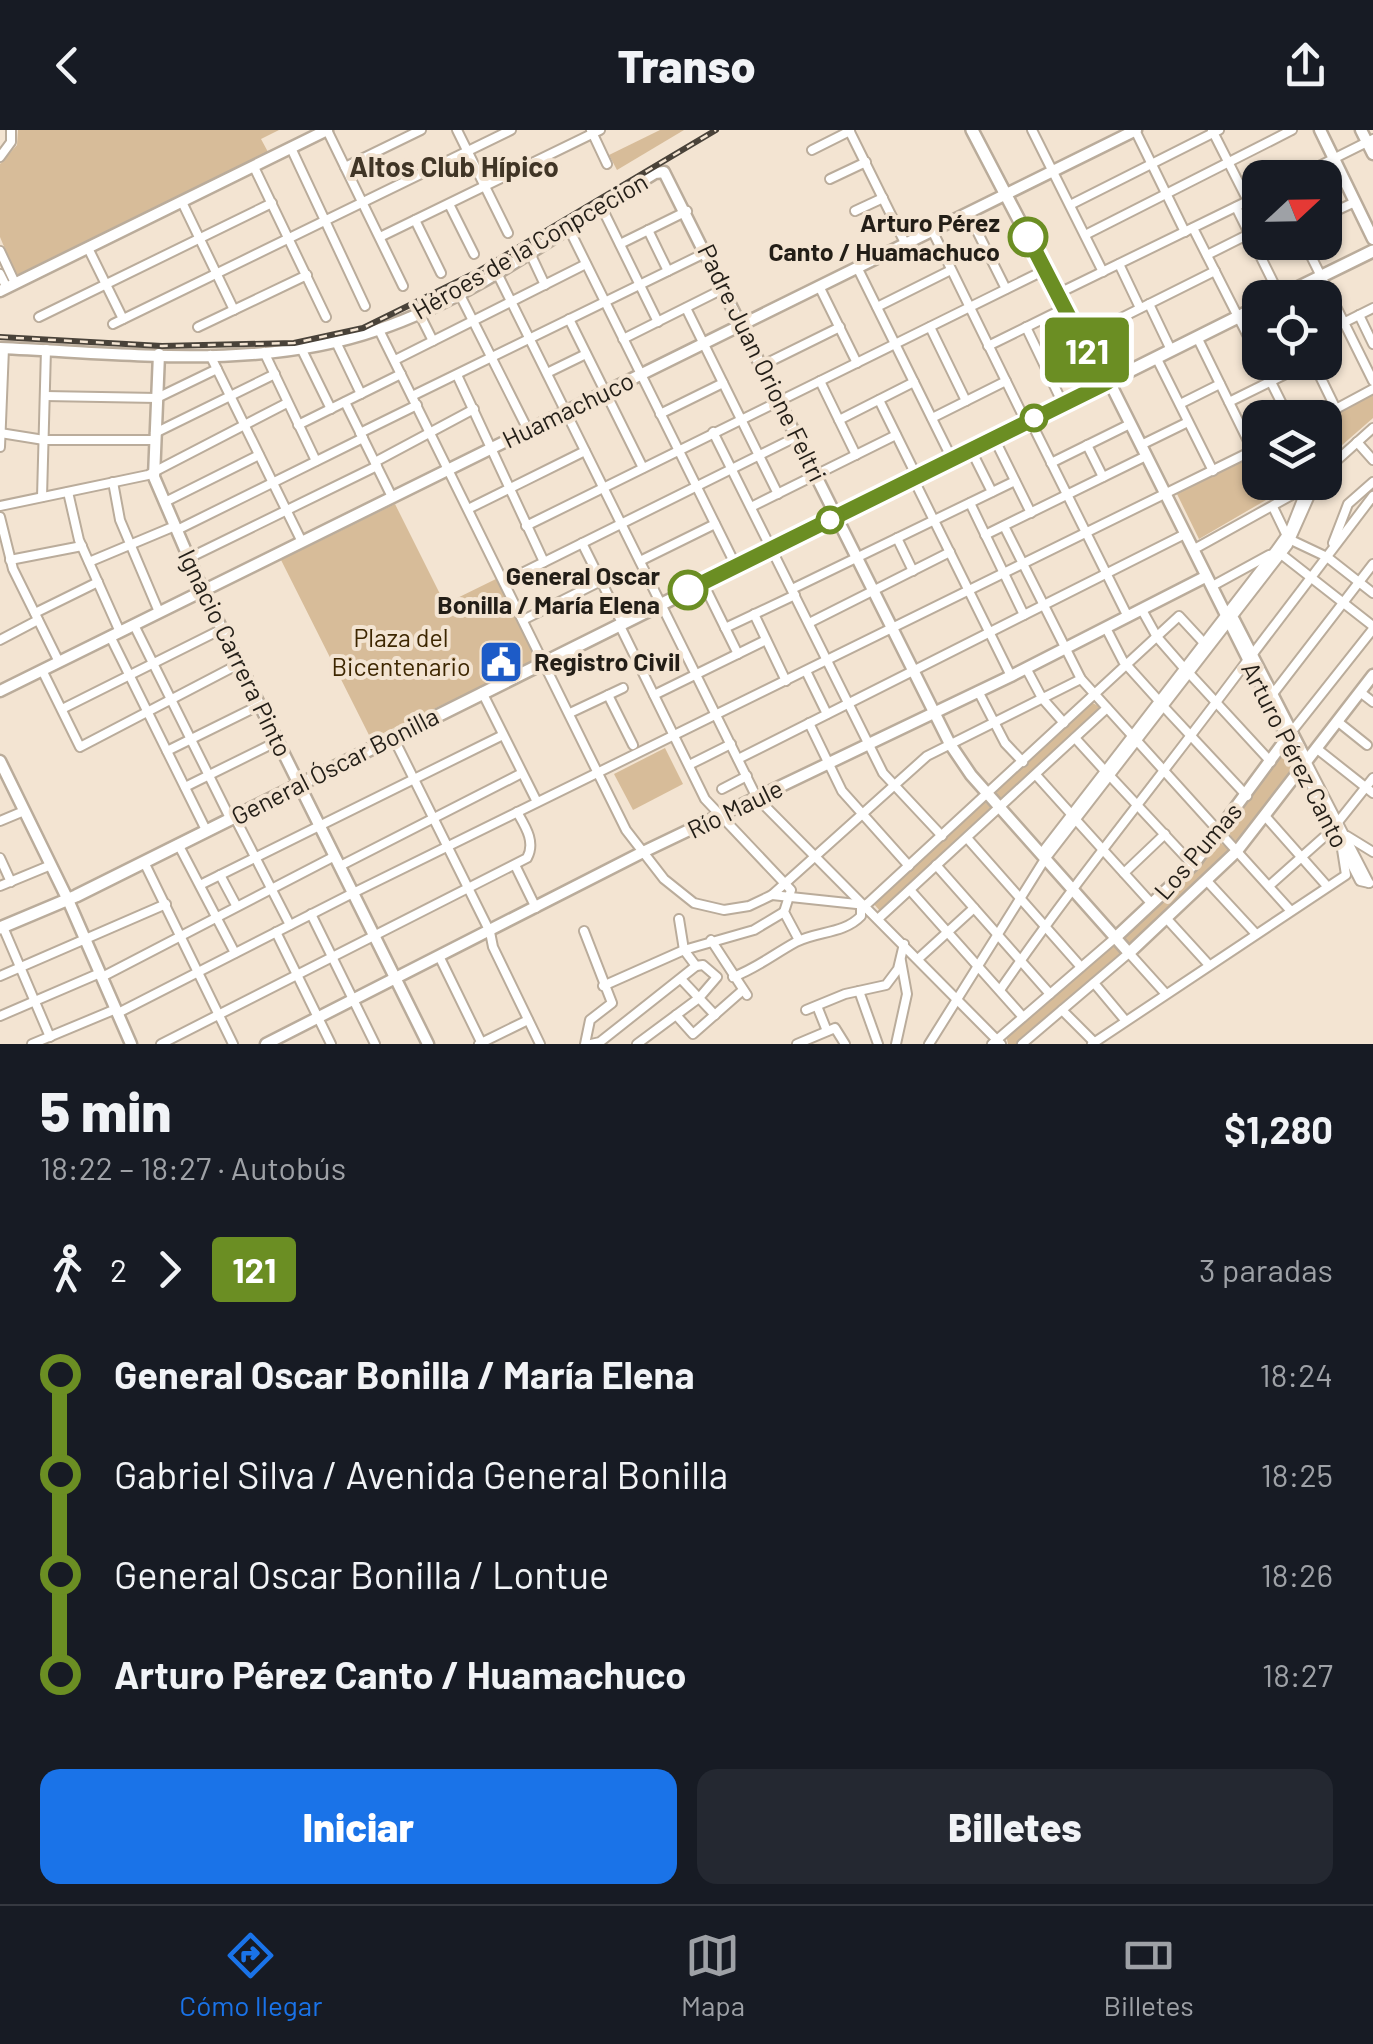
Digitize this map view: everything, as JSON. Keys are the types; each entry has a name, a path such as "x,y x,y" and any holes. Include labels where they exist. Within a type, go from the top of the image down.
{"main road":[{"name":"Arturo Pérez Canto","path":"972,130 1087,335 1108,382"},
{"name":"Arturo Pérez Canto","path":"980,130 1045,270 1061,292 1064,308 1100,377 1108,382"},
{"path":"1313,280 1373,251"},
{"name":"General Óscar Bonilla","path":"2,928 68,900 1242,315"}],"street":[{"path":"0,157 11,142 10,130"},
{"path":"7,287 327,130 402,286"},
{"path":"346,167 421,130"},
{"path":"457,130 508,233"},
{"path":"112,324 511,130"},
{"path":"1135,130 1166,194 1207,254 1242,325"},
{"name":"Huamachuco","path":"0,691 1135,130"},
{"path":"1085,235 1292,130"},
{"path":"1320,130 1373,239"},
{"path":"1361,130 1370,141 1373,154"},
{"path":"380,238 594,131 608,164"},
{"path":"812,150 850,131 906,243"},
{"path":"1033,131 1103,272"},
{"path":"1070,205 1215,131 1242,189"},
{"path":"1334,159 1370,141"},
{"path":"291,148 364,306"},
{"path":"830,180 866,162"},
{"path":"254,167 326,318"},
{"name":"Héroes de la Conpcecion","path":"2,348 210,355 336,342 419,313 496,271 654,173 664,172"},
{"name":"Padre Juan Orione Feltri","path":"664,172 950,744 988,794 1165,993"},
{"path":"855,211 883,198"},
{"path":"182,202 234,310"},
{"path":"1342,208 1354,202"},
{"path":"38,317 272,203"},
{"path":"449,204 474,254"},
{"path":"1061,292 1242,204"},
{"path":"601,206 658,322"},
{"path":"1236,206 1242,219"},
{"path":"620,244 686,211"},
{"path":"968,213 1006,290"},
{"path":"415,220 441,273"},
{"path":"568,227 736,566"},
{"path":"648,230 668,271"},
{"path":"932,230 1128,616"},
{"path":"1207,254 1242,237"},
{"path":"88,248 124,319"},
{"path":"0,251 7,287"},
{"path":"529,251 546,285"},
{"path":"89,562 176,528 316,462 456,374 707,252"},
{"path":"1313,260 1373,381"},
{"path":"395,360 586,264"},
{"path":"1119,264 1172,350"},
{"path":"858,267 952,459"},
{"path":"877,307 951,270"},
{"path":"526,526 1045,270"},
{"path":"496,271 757,798 879,918 997,1043"},
{"path":"1087,335 1215,271"},
{"path":"0,274 7,287"},
{"path":"198,326 307,275"},
{"path":"819,286 857,363"},
{"path":"624,340 725,288"},
{"path":"459,292 528,430"},
{"path":"686,308 778,494"},
{"path":"988,346 1064,308"},
{"path":"1344,322 1373,308"},
{"path":"419,313 433,341"},
{"path":"1359,315 1373,344"},
{"path":"569,319 643,468"},
{"path":"762,365 840,327"},
{"path":"930,327 966,401"},
{"path":"1026,327 1063,404"},
{"path":"379,330 641,853 676,891 694,904 737,910 772,896 916,763 1081,679"},
{"path":"1197,337 1242,424"},
{"path":"336,342 362,394"},
{"path":"0,448 2,348"},
{"path":"301,348 331,409"},
{"path":"42,497 46,350"},
{"path":"264,352 316,462"},
{"name":"Ignacio Carrera Pinto","path":"159,354 153,473 164,502 203,591 428,1044"},
{"path":"547,373 586,354"},
{"path":"210,355 302,542"},
{"path":"1156,358 1213,471"},
{"path":"45,396 157,398 217,369"},
{"path":"0,434 44,440 155,436 274,374"},
{"path":"298,425 402,374"},
{"path":"456,374 544,562"},
{"path":"1229,402 1275,380"},
{"path":"820,381 856,455"},
{"path":"932,418 1006,381"},
{"path":"839,420 914,382"},
{"name":"Arturo Pérez Canto","path":"1108,382 1336,825 1360,881 1371,883"},
{"path":"1271,382 1280,400"},
{"path":"660,414 723,383"},
{"path":"1180,404 1220,384"},
{"path":"1342,406 1373,389"},
{"path":"879,400 1011,676"},
{"path":"345,402 392,498"},
{"path":"0,506 153,473 287,403"},
{"path":"189,558 376,464 474,409"},
{"path":"985,535 1103,477 1188,422"},
{"path":"1052,463 1130,424"},
{"path":"1342,456 1373,428"},
{"path":"713,432 868,745 894,785 942,836"},
{"path":"751,508 896,435"},
{"path":"504,582 798,436"},
{"path":"994,438 1030,513"},
{"path":"1357,442 1373,460"},
{"path":"1087,445 1103,477"},
{"path":"468,509 585,450"},
{"path":"971,450 992,492"},
{"path":"164,502 259,455"},
{"path":"32,1044 117,1011 200,971 1242,456"},
{"path":"725,628 1015,481"},
{"path":"113,482 118,513 159,612"},
{"path":"1328,557 1348,504 1373,482"},
{"path":"68,492 82,546 130,676 206,830"},
{"name":"Arturo Pérez Canto","path":"1166,494 1175,503 1198,547 1228,616"},
{"path":"1000,990 1070,888 1165,772 1373,496"},
{"path":"1198,547 1283,500"},
{"path":"928,1044 1043,857 1289,538 1304,500"},
{"path":"970,503 1024,615"},
{"path":"1273,506 1289,538 1328,557 1373,592"},
{"path":"0,517 6,555 59,662"},
{"path":"640,561 715,524"},
{"path":"1004,526 1081,679 1290,910"},
{"path":"738,759 1184,534"},
{"path":"897,538 913,570"},
{"path":"582,543 706,799 791,890 784,912 754,930 711,940 602,986"},
{"path":"6,555 82,546"},
{"path":"809,623 950,552"},
{"path":"1278,552 1373,628"},
{"path":"1216,584 1278,552"},
{"path":"1272,694 1373,564"},
{"name":"Río Maule","path":"266,1044 641,853 1011,676 1206,577"},
{"path":"523,620 601,581"},
{"path":"0,640 98,582"},
{"path":"703,583 738,654"},
{"path":"1142,610 1156,638 1271,762"},
{"path":"754,614 786,680"},
{"path":"734,977 756,969 799,940 852,926 864,906 1179,616 1204,643"},
{"path":"1187,671 1204,643 1228,616"},
{"path":"134,625 290,925"},
{"path":"1106,628 1126,666 1246,796"},
{"name":"Los Pumas","path":"997,1043 1193,865 1373,628"},
{"path":"62,709 222,629"},
{"path":"654,695 766,640"},
{"name":"Arturo Pérez Canto","path":"1250,658 1272,694 1289,736"},
{"path":"42,670 80,746 239,664"},
{"path":"1026,668 1042,698 1064,723"},
{"path":"806,671 828,714"},
{"path":"1022,1044 1208,882 1265,816 1373,675"},
{"path":"570,713 622,688"},
{"path":"482,692 536,802"},
{"path":"978,692 1023,762"},
{"path":"1360,692 1373,702"},
{"path":"608,695 633,744"},
{"path":"167,751 260,705"},
{"path":"879,918 1107,708"},
{"path":"1337,721 1368,745"},
{"path":"809,723 826,764 862,814 909,866"},
{"path":"200,885 503,735"},
{"path":"393,737 490,932 493,947 540,1044"},
{"path":"1076,738 1193,865"},
{"path":"185,787 278,741"},
{"path":"689,765 731,744"},
{"path":"1316,748 1369,790"},
{"path":"0,761 68,900 131,1044"},
{"path":"0,1016 101,974 271,888 434,818 522,774"},
{"path":"1036,775 1152,904"},
{"path":"722,789 746,776"},
{"path":"1269,886 1336,825 1369,790 1373,778"},
{"path":"0,821 24,811"},
{"path":"161,1044 531,853 528,832 517,812"},
{"path":"1265,816 1327,886"},
{"path":"1124,873 1165,834"},
{"path":"967,838 1081,967"},
{"path":"1062,1010 1093,1043 1346,875 1343,839 1372,850"},
{"path":"178,844 235,953"},
{"path":"0,858 11,882"},
{"path":"144,862 233,1044"},
{"path":"514,864 536,908"},
{"path":"0,886 51,865"},
{"path":"936,866 1050,994"},
{"path":"220,875 236,905"},
{"path":"1208,882 1256,934"},
{"path":"910,890 1023,1017"},
{"path":"772,896 864,906"},
{"path":"0,976 166,904"},
{"path":"918,959 974,908"},
{"path":"784,912 799,940"},
{"path":"311,914 375,1044"},
{"path":"1167,919 1209,966"},
{"path":"678,920 684,950 696,966"},
{"path":"2,928 54,1038"},
{"path":"584,930 602,986 612,1003 590,1020 588,1044 600,1042 696,966 703,965 717,977 699,998 636,1044"},
{"path":"276,932 331,1044"},
{"path":"676,1015 692,1034 745,993 711,940"},
{"path":"806,1010 886,986 893,980 904,944"},
{"path":"440,958 481,1044 528,1020"},
{"path":"896,1044 907,994 900,959"},
{"path":"681,979 715,1015"},
{"path":"1094,983 1125,1020"},
{"path":"860,991 878,1044"},
{"path":"816,1006 826,1031"},
{"path":"797,1044 838,1028 845,1044"}],"green space":[{"path":"18,130 279,130 261,139 268,152 0,287 0,272 12,266 0,237 0,164 17,145"},
{"path":"660,130 684,130 617,170 609,155"},
{"path":"1373,393 1373,418 1342,445 1342,409"},
{"path":"1242,459 1242,500 1266,500 1199,539 1177,494"},
{"name":"Plaza del Bicentenario","path":"395,504 445,604 498,578 538,659 371,739 281,560"},
{"path":"1091,702 1102,708 1000,799 998,789"},
{"path":"665,748 683,784 633,810 614,774"},
{"path":"1285,748 1295,769 1239,843 1233,843 1227,826"},
{"path":"985,802 992,809 880,911 873,903"},
{"path":"1217,840 1231,851 1153,927 1018,1044 1008,1044 1006,1035"}],"railway":[{"path":"0,337 162,346 294,343 363,328 477,272 716,130"}],"bus line":[{"name":"121","path":"688,590 1108,382 1100,377 1028,237"}],"place":[{"name":"Arturo Pérez Canto / Huamachuco","path":"1028,237"},
{"name":"General Oscar Bonilla / María Elena","path":"688,590"},
{"name":"Registro Civil","path":"501,662"}],"district":[{"name":"Altos Club Hípico","path":"454,167"}]}
